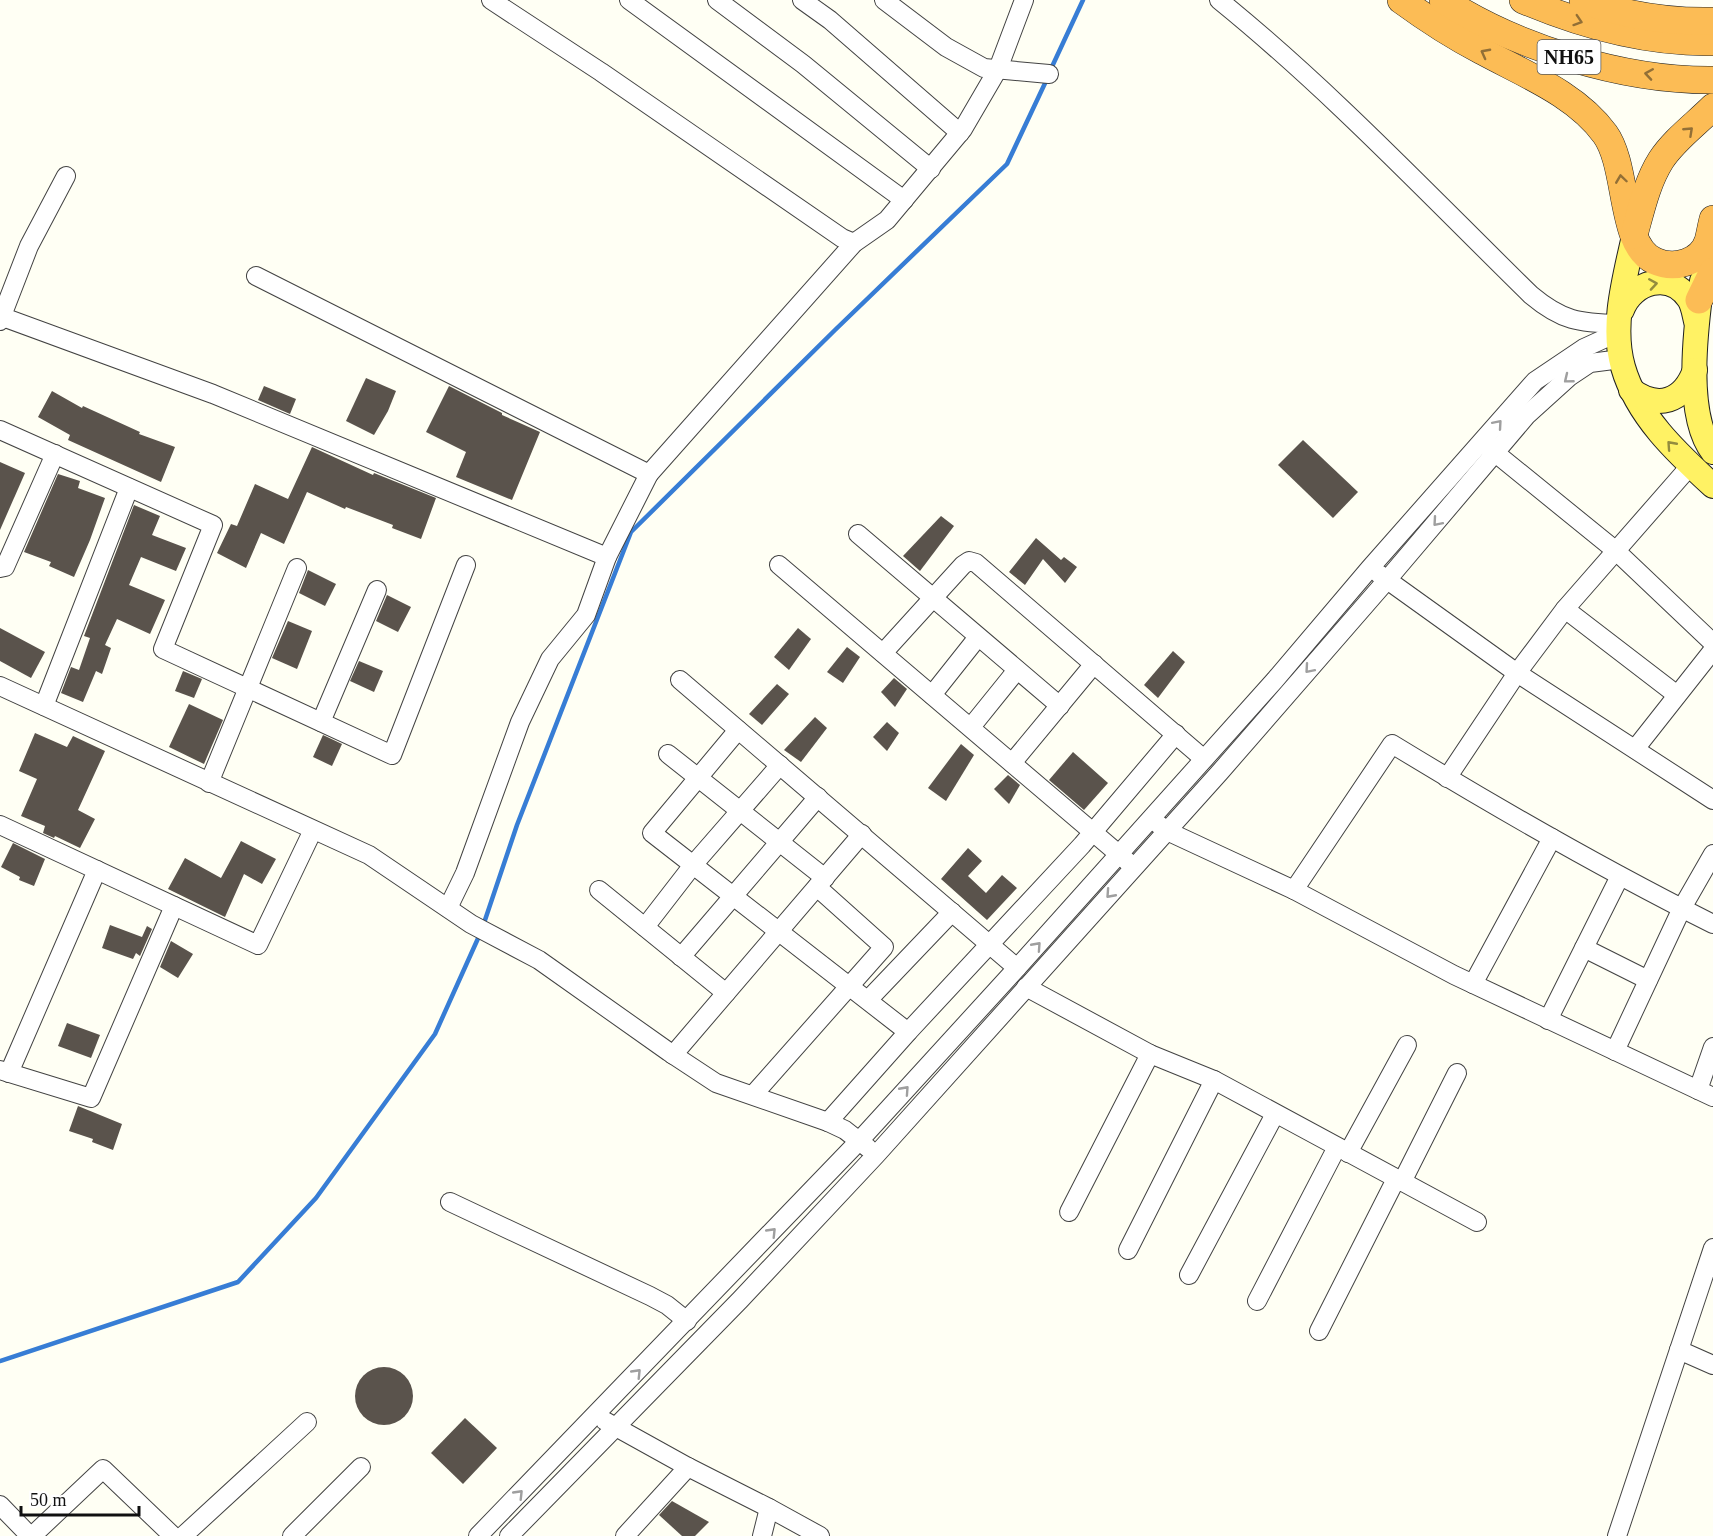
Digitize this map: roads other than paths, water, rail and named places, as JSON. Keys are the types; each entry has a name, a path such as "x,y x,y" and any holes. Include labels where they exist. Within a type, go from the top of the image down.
{"highway":[{"path":"1401,0 1453,35 1540,82 1572,103 1593,121 1606,135 1616,153 1634,236 1641,250 1653,261 1668,266 1684,264 1698,256 1710,231"},
{"name":"NH65","path":"1443,0 1505,34 1551,52 1604,66 1656,75 1710,80"},
{"name":"NH65","path":"1523,0 1554,13 1620,33 1660,39 1711,35"},
{"path":"1583,0 1662,18 1711,35"},
{"path":"1634,236 1649,187 1661,160 1713,107"},
{"path":"1698,313 1713,271"}],"main road":[{"path":"1710,231 1698,313 1695,370 1701,430 1713,452"},
{"path":"1634,236 1625,278 1619,328 1622,359 1631,390 1653,424 1713,486"},
{"path":"1619,328 1625,303 1631,294 1650,283 1672,284 1682,290 1698,313"},
{"path":"1631,390 1642,398 1655,401 1669,400 1681,393 1690,383 1695,370"}],"street":[{"path":"491,0 601,72 842,238 854,243"},
{"path":"717,0 803,64 931,169"},
{"path":"802,0 830,20 960,133"},
{"path":"884,0 946,47 984,68 1049,74"},
{"path":"448,908 465,873 520,722 550,659 586,615 607,557 648,474 854,243 887,220 960,133 998,69 1024,0"},
{"path":"1219,0 1360,127 1531,295 1549,309 1568,319 1619,328"},
{"path":"633,1 904,200"},
{"path":"66,176 29,246 1,318 213,394 607,557"},
{"path":"256,276 648,474"},
{"path":"509,1536 740,1300 876,1155 1167,831 1387,580 1489,448 1535,381 1619,328"},
{"path":"478,1536 860,1140 1152,818 1275,680 1370,568 1489,448 1569,377 1590,363 1622,359"},
{"path":"0,429 213,525 163,649 392,755 466,565"},
{"path":"1489,448 1615,550 1713,643"},
{"path":"0,568 5,567 55,454"},
{"path":"1447,778 1517,673 1564,609 1691,465"},
{"path":"44,706 129,488"},
{"path":"858,534 1060,706"},
{"path":"883,653 963,565 969,561 976,563 1204,759"},
{"path":"779,565 1094,831 1133,868"},
{"path":"209,783 297,568"},
{"path":"1370,568 1517,673 1713,800"},
{"path":"321,722 377,590"},
{"path":"1564,609 1677,695"},
{"path":"932,695 978,637"},
{"path":"1635,749 1713,650"},
{"path":"1012,763 1094,664"},
{"path":"971,727 1017,670"},
{"path":"680,680 1017,968"},
{"path":"0,686 369,855 471,924 527,952 716,1083 828,1122 860,1140 876,1155"},
{"path":"738,730 652,832 908,1032"},
{"path":"828,1122 1094,831 1176,734"},
{"path":"1294,890 1392,744 1552,838 1713,924"},
{"path":"668,754 779,842 884,947 753,1095"},
{"path":"645,927 693,865 780,765"},
{"path":"681,957 818,797"},
{"path":"1152,818 1167,831 1294,890 1473,984 1706,1093 1713,1047"},
{"path":"0,825 258,945 313,830"},
{"path":"673,1055 862,834"},
{"path":"1473,984 1552,838"},
{"path":"1615,1051 1682,908 1713,854"},
{"path":"96,870 4,1072 91,1098 174,906"},
{"path":"1548,1020 1620,876"},
{"path":"599,890 726,993"},
{"path":"868,1000 952,912"},
{"path":"1584,948 1648,980"},
{"path":"1026,987 1150,1054 1214,1080 1477,1222"},
{"path":"1257,1301 1342,1150 1407,1045"},
{"path":"1069,1212 1150,1054"},
{"path":"1319,1331 1457,1073"},
{"path":"1128,1250 1214,1080"},
{"path":"1190,1275 1275,1114"},
{"path":"450,1202 650,1296 667,1305 687,1321"},
{"path":"1617,1536 1713,1248"},
{"path":"1679,1350 1713,1365"},
{"path":"596,1415 615,1428 820,1536"},
{"path":"183,1536 307,1422"},
{"path":"292,1536 362,1467"},
{"path":"625,1536 688,1467"},
{"path":"0,1505 31,1536 103,1469 173,1536"},
{"path":"762,1536 769,1508"}],"waterway":[{"path":"1050,71 1083,0"},
{"path":"483,926 517,825 631,532 1007,164 1047,79"},
{"path":"0,1361 238,1282 316,1198 435,1034 480,934"}]}
